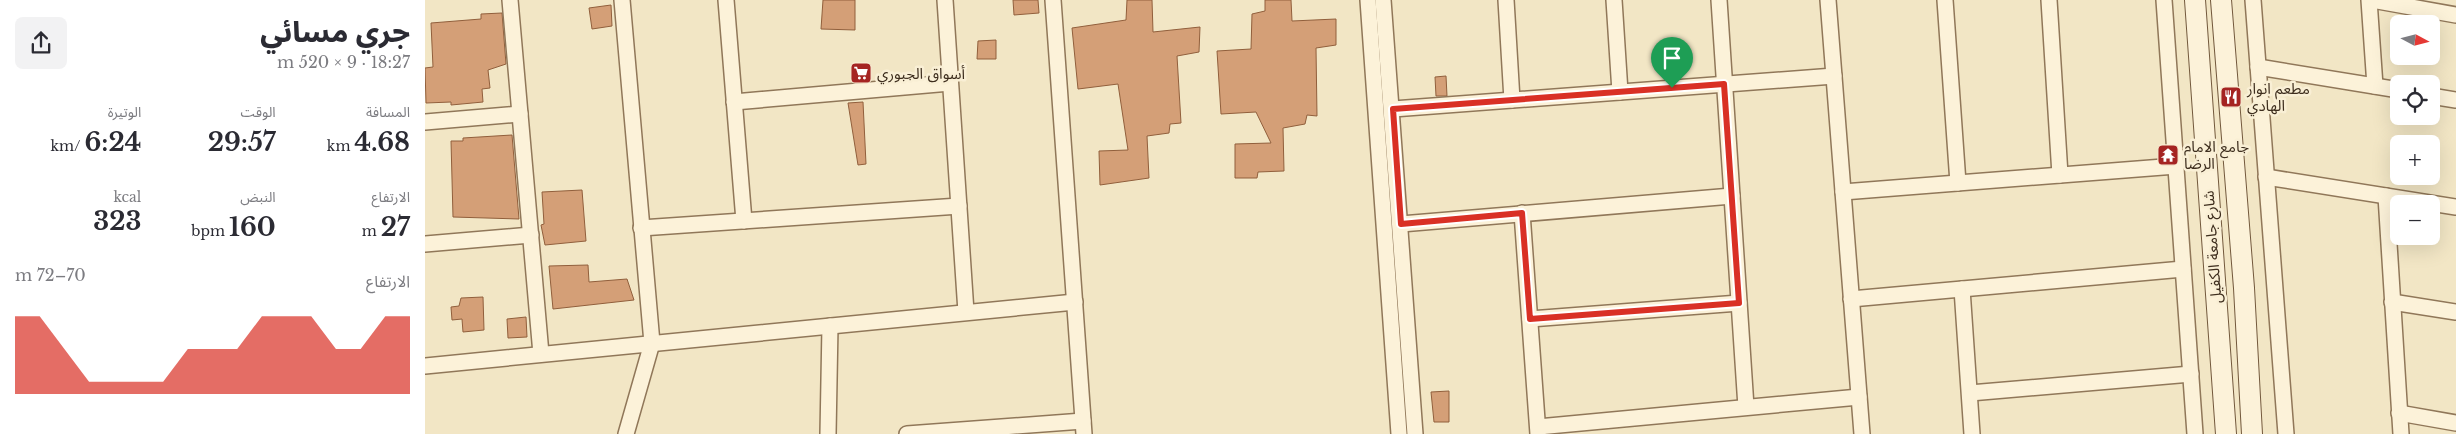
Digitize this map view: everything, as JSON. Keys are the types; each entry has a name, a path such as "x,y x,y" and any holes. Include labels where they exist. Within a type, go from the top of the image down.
{"main road":[{"name":"شارع جامعة الكفيل","path":"2195,0 2214,289 2221,355 2226,434"},
{"name":"شارع جامعة الكفيل","path":"2221,0 2244,288 2252,434"},
{"path":"2214,289 2218,297 2225,302 2234,301 2241,296 2244,288"},
{"path":"2221,355 2224,351 2235,347 2241,349 2248,358"}],"street":[{"path":"510,0 541,354"},
{"path":"621,0 652,343 626,434"},
{"path":"726,0 744,221"},
{"path":"945,0 966,312"},
{"path":"907,434 1084,427 1053,0"},
{"path":"1368,0 1399,434"},
{"path":"1383,0 1393,109 1415,434"},
{"path":"1506,0 1512,100"},
{"path":"1614,0 1620,92"},
{"path":"1719,0 1746,407"},
{"path":"1828,0 1862,434"},
{"path":"1945,0 1958,183"},
{"path":"2049,0 2060,175"},
{"path":"2164,0 2195,434"},
{"path":"2253,0 2286,434"},
{"path":"2375,86 2370,0 2456,15"},
{"path":"2258,67 2390,88"},
{"path":"1393,109 1834,76"},
{"path":"734,102 950,83"},
{"path":"2440,97 2456,100"},
{"path":"425,122 520,114"},
{"path":"1843,192 2176,166"},
{"path":"2266,177 2456,207"},
{"path":"1401,224 1732,196"},
{"path":"2386,196 2401,434"},
{"path":"641,228 959,206"},
{"path":"1522,213 1538,430 1746,407 1859,397"},
{"path":"425,244 531,235"},
{"path":"1851,298 2183,269"},
{"path":"1962,289 1973,434"},
{"path":"425,366 1075,302"},
{"path":"2393,302 2456,312"},
{"path":"1530,319 1739,303"},
{"path":"828,434 830,326"},
{"path":"1969,393 2191,374"},
{"path":"2399,413 2456,423"}],"building":[{"path":"823,0 855,0 855,30 821,29"},
{"path":"1013,0 1038,0 1039,13 1014,15"},
{"path":"1127,0 1152,0 1153,32 1200,27 1199,52 1177,56 1181,123 1170,124 1169,133 1147,136 1149,178 1100,185 1099,151 1128,150 1118,84 1078,89 1072,28 1126,20"},
{"path":"1265,0 1291,0 1292,21 1336,19 1336,45 1316,48 1317,116 1307,115 1305,124 1283,128 1284,171 1258,172 1257,178 1235,178 1235,144 1271,143 1256,112 1221,114 1217,51 1251,49 1252,14 1265,11"},
{"path":"611,5 612,26 592,29 589,8"},
{"path":"502,13 506,64 488,70 490,88 482,89 483,102 451,105 451,102 426,103 425,68 433,67 431,23 481,19 481,14"},
{"path":"996,40 996,59 977,59 978,41"},
{"path":"1446,76 1447,96 1436,96 1435,77"},
{"path":"863,102 866,164 858,165 848,103"},
{"path":"512,135 519,219 453,217 451,141 463,141 463,138"},
{"path":"582,190 586,241 545,245 541,225 544,224 542,192"},
{"path":"588,265 589,282 627,279 634,300 553,309 549,266"},
{"path":"483,297 484,330 463,332 462,319 452,320 451,307 459,306 461,298"},
{"path":"526,317 527,337 508,338 507,319"},
{"path":"1449,391 1449,422 1434,422 1431,392"}],"place":[{"name":"أسواق الجبوري","path":"861,73"},
{"name":"مطعم انوار الهادي","path":"2231,97"},
{"name":"جامع الامام الرضا","path":"2168,155"}],"route":[{"path":"1724,84 1739,303 1530,319 1522,213 1401,224 1393,109 1672,88 1724,84"}]}
